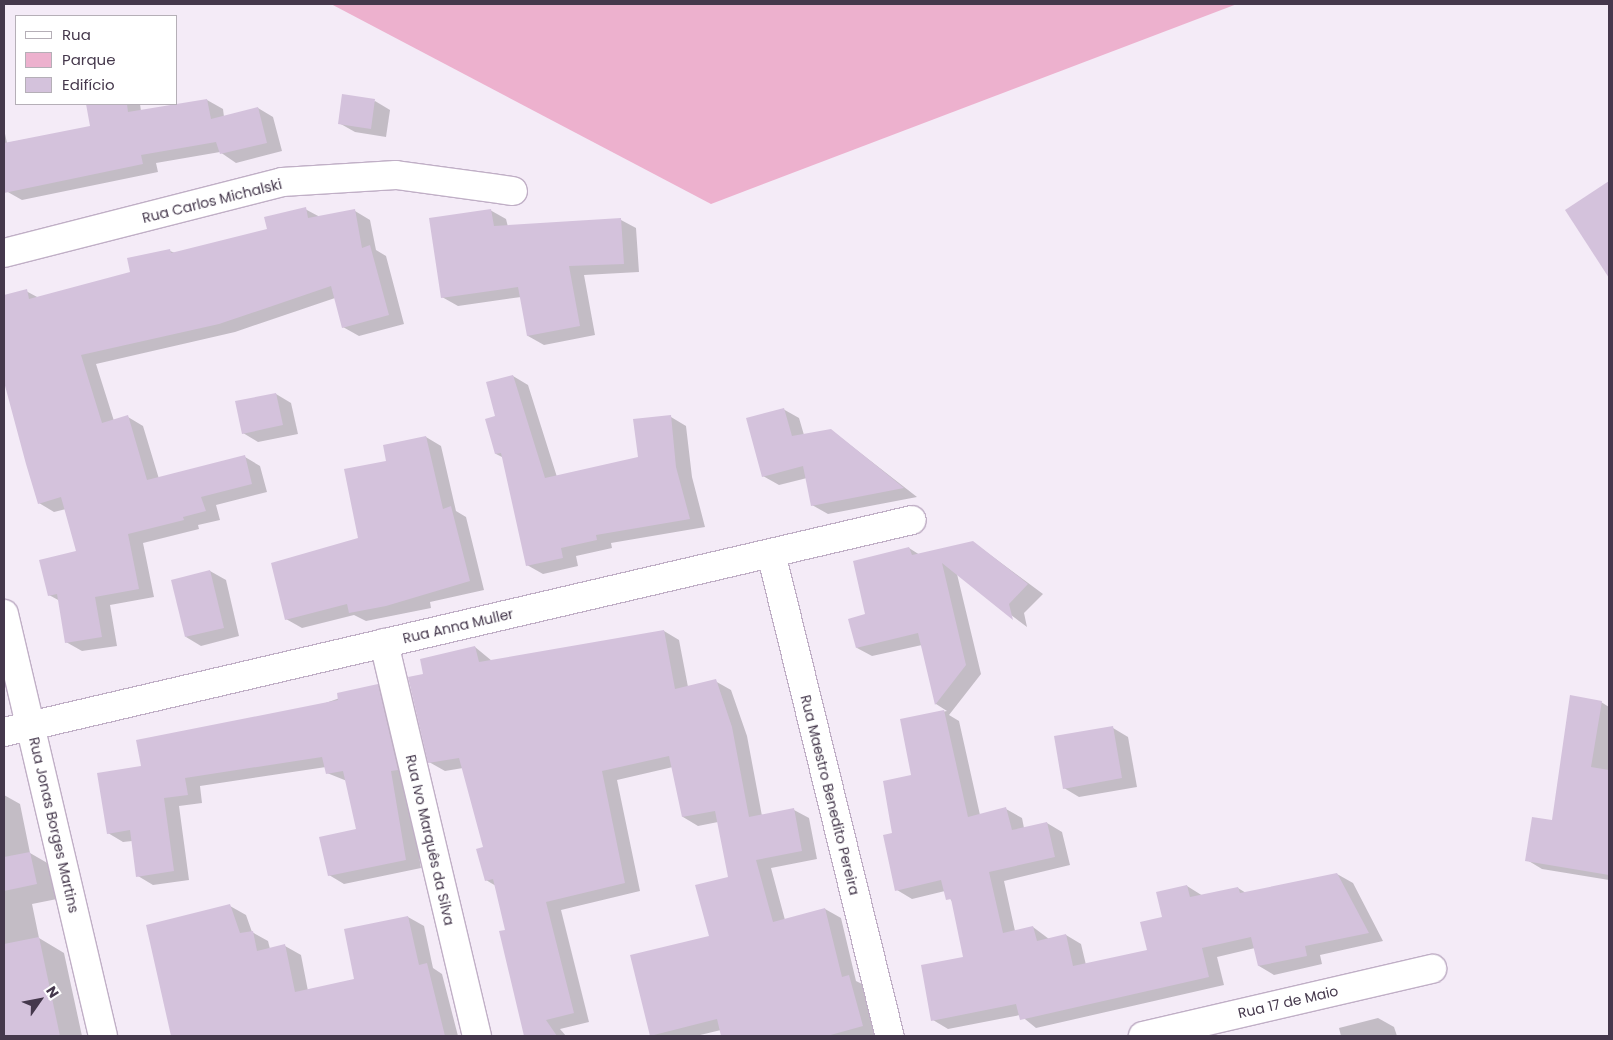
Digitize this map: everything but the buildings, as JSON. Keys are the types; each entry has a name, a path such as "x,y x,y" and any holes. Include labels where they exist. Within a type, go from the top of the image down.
{"street":[{"name":"Rua Carlos Michalski","path":"4,253 282,182 396,175 513,191"},
{"name":"Rua Anna Muller","path":"4,732 912,520"},
{"name":"Rua Maestro Benedito Pereira","path":"771,553 890,1036"},
{"name":"Rua Jonas Borges Martins","path":"4,614 103,1036"},
{"name":"Rua Ivo Marquês da Silva","path":"384,643 477,1036"},
{"name":"Rua 17 de Maio","path":"1143,1036 1432,969"}],"green space":[{"path":"331,4 1237,4 711,204"}]}
